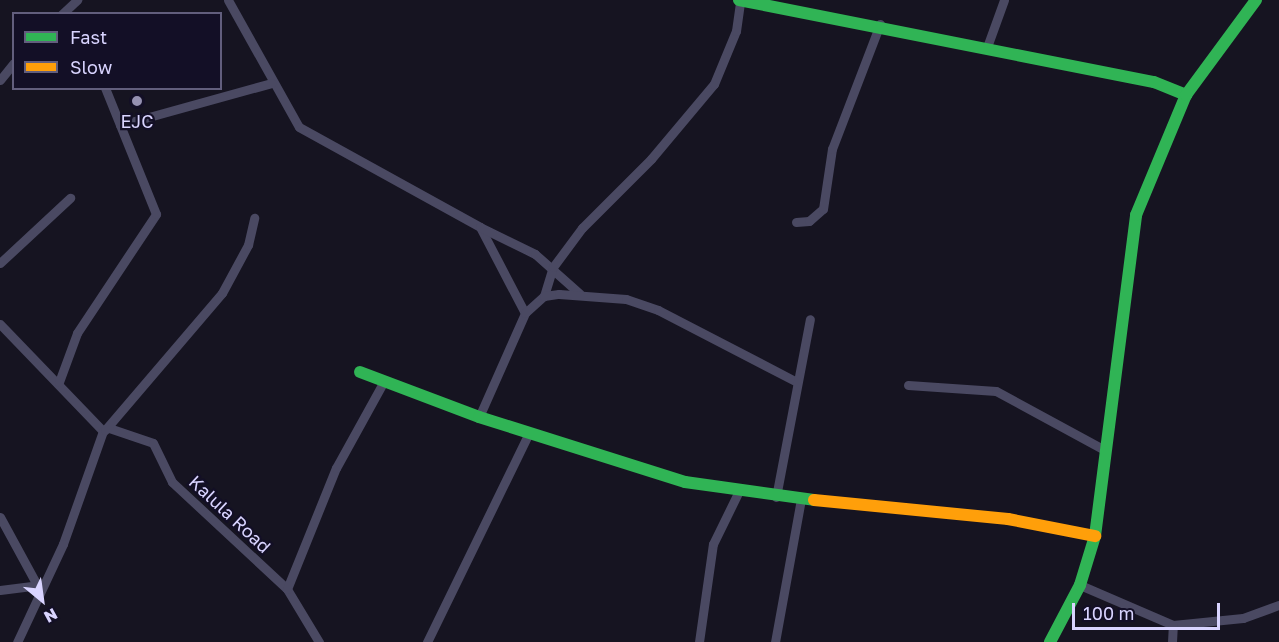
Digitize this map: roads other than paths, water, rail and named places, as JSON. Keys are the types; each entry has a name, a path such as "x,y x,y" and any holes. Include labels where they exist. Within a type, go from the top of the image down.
{"street":[{"path":"228,0 270,83 299,127 320,143 480,227 505,235 553,267 580,294"},
{"path":"479,417 525,314 544,296 553,267 582,228 651,159 714,84 733,40 740,0 880,24 1154,82 1186,95"},
{"path":"987,47 1004,0"},
{"path":"1050,642 1080,585 1095,536 1102,449 1136,215 1186,95 1256,0"},
{"path":"796,222 810,221 822,209 832,148 880,24"},
{"path":"0,80 12,65"},
{"path":"120,125 270,83"},
{"path":"59,382 77,333 155,221 155,208 106,90"},
{"path":"0,263 70,198"},
{"path":"17,642 106,429 222,293 244,253 254,218"},
{"path":"480,227 525,314"},
{"path":"544,296 580,294 626,299 658,310 795,381"},
{"path":"776,496 795,381 810,319"},
{"path":"0,324 106,429"},
{"path":"360,372 479,417 686,482 738,493 1008,519 1095,536"},
{"path":"287,589 336,468 384,381"},
{"path":"908,385 996,391 1102,449"},
{"name":"Kalula Road","path":"106,429 153,443 171,482 287,589 318,641"},
{"path":"427,642 529,433"},
{"path":"699,642 713,544 738,493"},
{"path":"775,642 801,499"},
{"path":"0,517 41,585"},
{"path":"0,590 41,585"},
{"path":"1080,585 1173,625 1243,618 1279,605"},
{"path":"1172,642 1173,625"}],"place":[{"name":"EJC","path":"137,101"}]}
